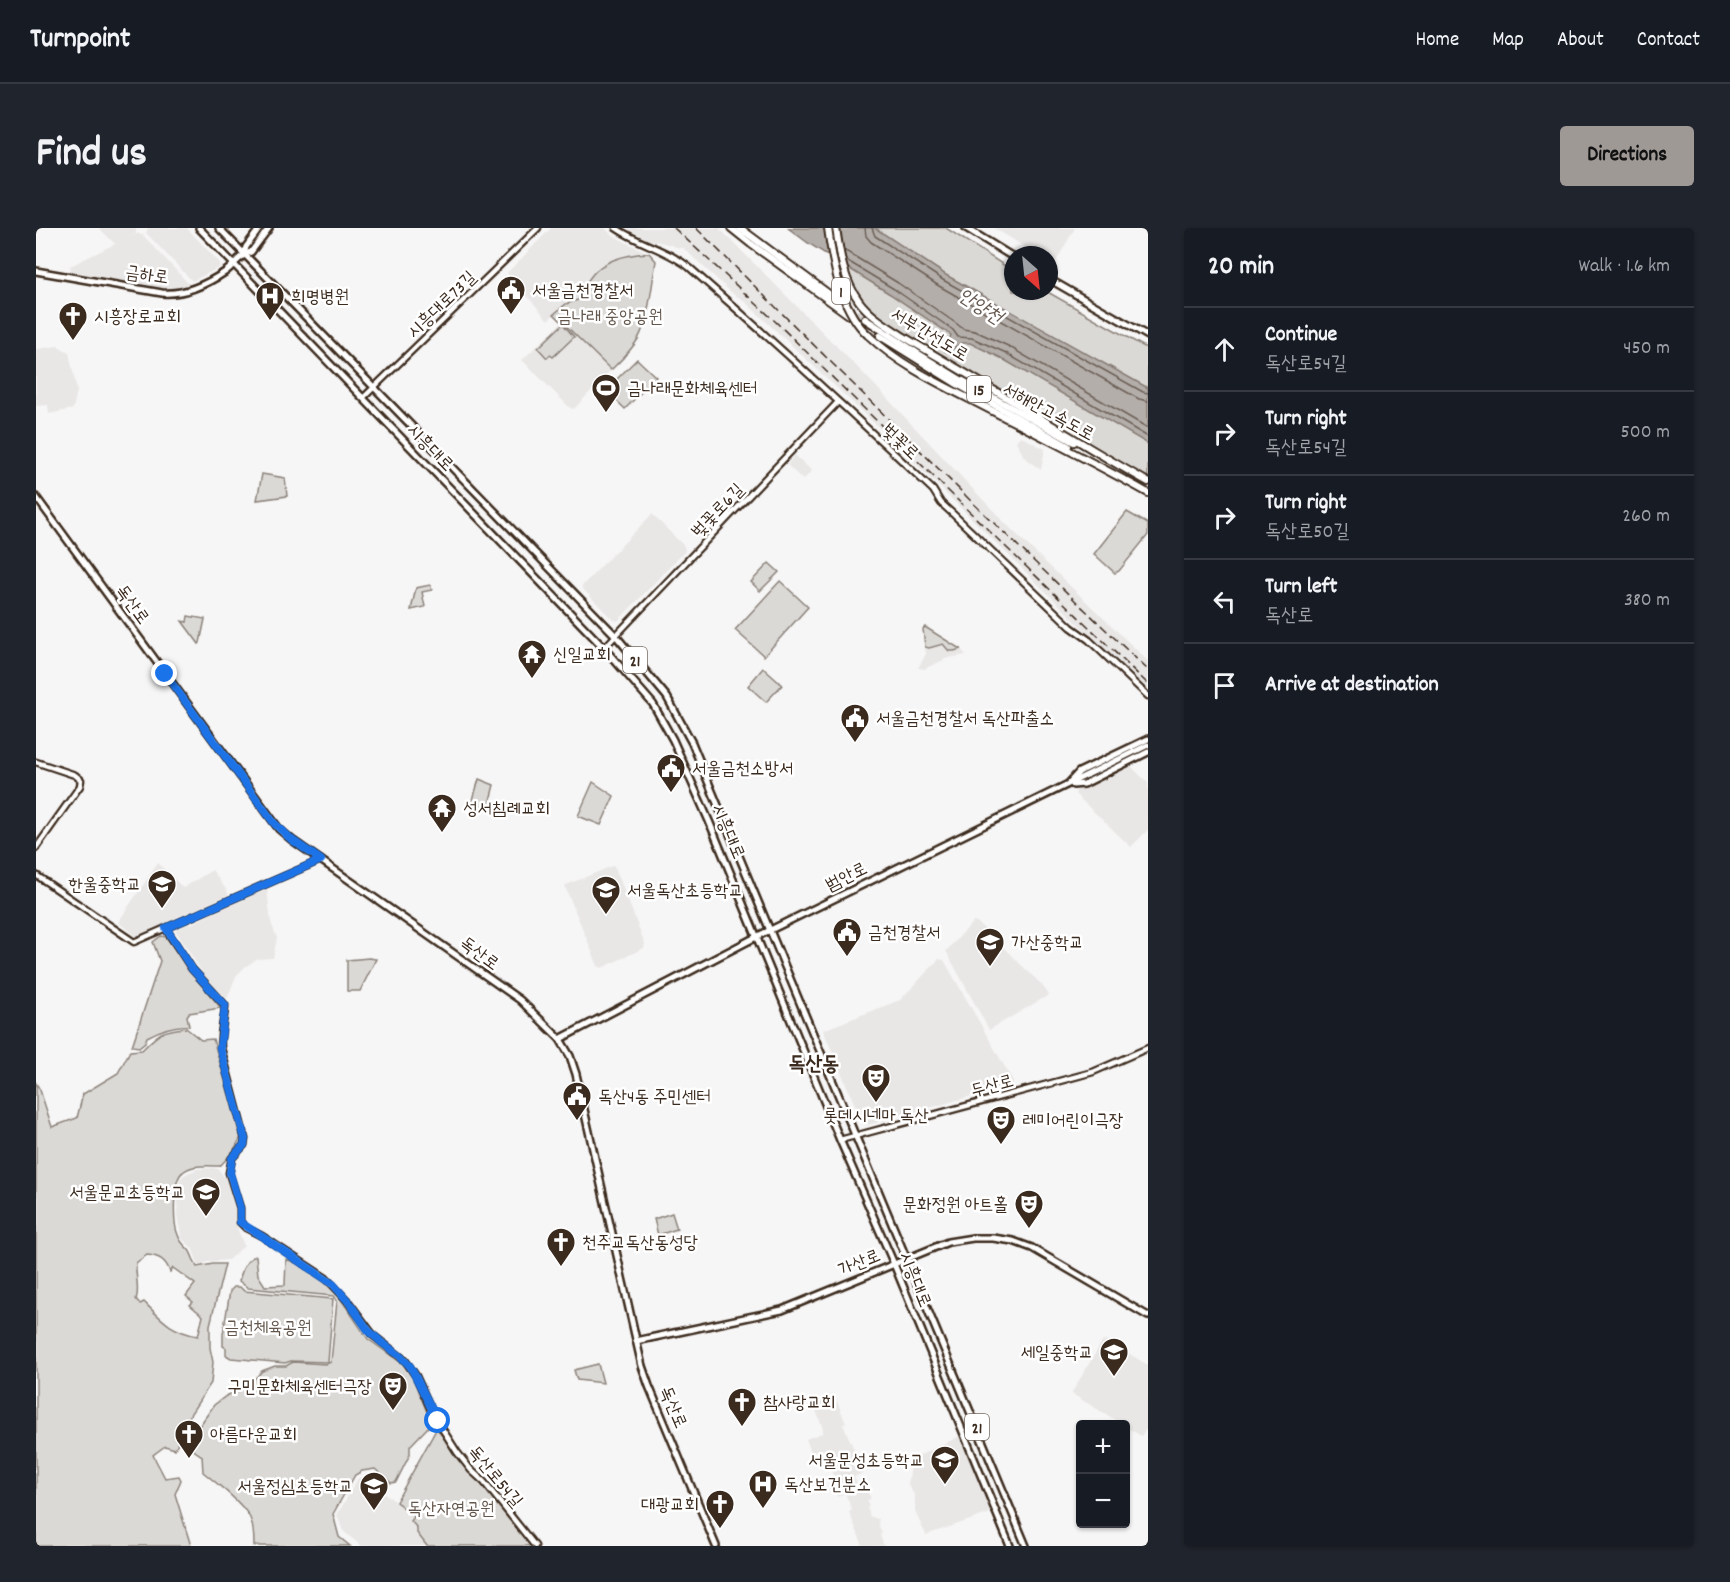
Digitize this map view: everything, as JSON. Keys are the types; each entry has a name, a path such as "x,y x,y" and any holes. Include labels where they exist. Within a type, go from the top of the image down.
{"highway":[{"path":"731,228 841,303"},
{"path":"740,228 753,242 849,315"},
{"name":"서부간선도로","path":"828,228 834,267 842,293 854,317 868,335 899,360 947,387 1148,492"},
{"name":"서부간선도로","path":"836,228 842,267 859,302 873,316 1096,453 1148,482"},
{"name":"서해안고속도로","path":"865,320 961,380 1096,453"},
{"name":"서해안고속도로","path":"880,336 957,384 1091,461"}],"main road":[{"name":"시흥대로","path":"199,228 604,648 659,714 709,821 1010,1546"},
{"name":"시흥대로","path":"219,228 616,636 667,697 692,743 1026,1546"},
{"name":"금하로","path":"36,271 173,294 196,287 226,271 244,254 246,247 260,228"},
{"name":"금하로","path":"244,254 252,252 269,228"},
{"path":"966,228 1004,251"},
{"path":"1058,284 1148,336"},
{"name":"독산로","path":"36,497 274,823 292,840 520,1000 560,1039 570,1056 576,1074 636,1341 649,1386 716,1546"},
{"path":"1068,785 1079,772 1148,739"},
{"name":"범안로","path":"560,1039 756,937 1148,745"},
{"path":"1068,785 1084,784 1148,752"},
{"name":"가산로","path":"636,1341 782,1310 942,1244 962,1239 993,1238 1013,1241 1032,1248 1148,1316"}],"street":[{"name":"시흥대로73길","path":"363,399 538,228"},
{"name":"벚꽃로","path":"616,228 690,268 858,419 1071,627 1089,640 1148,696"},
{"name":"벚꽃로6길","path":"604,648 838,402"},
{"path":"36,762 75,775 81,780 80,786 36,848"},
{"path":"36,875 134,942 321,860"},
{"name":"독산로54길","path":"166,928 192,969 225,1005 220,1048 245,1139 244,1145 232,1158 230,1173 240,1208 240,1222 326,1278 348,1301 374,1336 405,1360 416,1376 434,1416 457,1452 535,1546"},
{"name":"두산로","path":"840,1140 1093,1072 1148,1048"}],"shaded area":[{"path":"99,228 135,228 136,234 126,239 139,233 143,235 189,284 169,289 69,272 70,266 115,244"},
{"path":"148,228 187,228 220,263 219,268 192,281 146,233"},
{"path":"551,228 605,228 625,242 649,253 635,254 600,267 578,300 566,304 548,320 507,273"},
{"path":"627,228 719,228 866,376 1007,525 1148,661 1148,693 891,439 742,299 734,295 683,248 649,240"},
{"path":"994,228 1075,228 1058,258 1058,246 1023,246"},
{"path":"562,322 611,370 574,409 570,408 522,360"},
{"path":"58,346 69,352 77,391 73,409 49,414 48,405 36,406 36,349"},
{"path":"1020,436 1045,449 1041,470 1024,457 1016,441"},
{"path":"795,455 812,471 803,480 787,465"},
{"path":"652,514 684,546 685,551 618,621 613,620 581,587"},
{"path":"939,644 945,645 948,650 961,649 966,655 948,658 924,669 918,668 926,654 925,647 929,648"},
{"path":"1132,767 1148,783 1148,830 1131,847 1075,794 1076,791"},
{"name":"한울중학교","path":"158,863 183,888 212,870 228,895 136,936 118,922"},
{"name":"서울독산초등학교","path":"612,866 615,867 645,944 644,948 602,968 598,966 565,887"},
{"path":"267,889 271,922 277,938 273,958 257,959 245,967 236,976 227,999 207,980 175,930"},
{"name":"가산중학교","path":"973,922 977,922 1042,985 1049,995 989,1030 946,951"},
{"path":"939,959 944,960 1013,1081 1013,1085 995,1090 990,1088 976,1095 868,1125 863,1124 823,1030 900,1000"},
{"name":"서울문교초등학교","path":"197,1169 218,1169 229,1183 237,1209 235,1221 244,1246 228,1260 207,1262 199,1266 192,1248 182,1239 177,1216 180,1179"},
{"name":"세일중학교","path":"1106,1340 1148,1365 1148,1427 1141,1436 1130,1429 1130,1420 1115,1420 1072,1394 1102,1342"},
{"path":"834,1394 846,1423 843,1424 856,1454 854,1456 863,1473 854,1477 859,1487 863,1485 871,1498 867,1501 869,1516 879,1519 878,1524 882,1533 880,1535 884,1546 863,1546 849,1512 852,1510 845,1493 837,1497 838,1480 835,1480 822,1449 811,1453 806,1439 822,1433 823,1429 813,1403"},
{"name":"서울문성초등학교","path":"961,1437 991,1511 926,1535 915,1512 915,1496 908,1485 912,1459"},
{"name":"서울정심초등학교","path":"358,1478 365,1478 412,1514 414,1517 411,1521 427,1546 361,1546 343,1531 337,1515"}],"green space":[{"path":"839,228 946,228 1004,265 1004,300 1058,300 1058,298 1148,349 1148,478 890,325 862,301 852,284"},
{"name":"금나래 중앙공원","path":"649,253 656,261 645,322 635,343 611,370 554,314 566,304 578,300 590,278 604,265 626,256"},
{"path":"563,324 574,337 553,357 550,355 547,358 538,348"},
{"path":"637,359 656,377 625,409 606,390"},
{"path":"262,474 285,478 287,496 257,500"},
{"path":"1127,512 1148,524 1148,535 1115,573 1094,554"},
{"path":"769,563 779,572 760,591 751,582"},
{"path":"780,581 808,607 764,656 735,630"},
{"path":"430,585 432,590 422,592 425,607 411,610 416,588"},
{"path":"188,616 205,619 199,644 182,621 187,622"},
{"path":"925,627 961,649 949,651 943,644 925,647 923,629"},
{"path":"763,668 782,685 766,702 748,686"},
{"path":"479,779 494,785 488,808 472,803"},
{"path":"593,782 614,796 601,825 578,816"},
{"path":"161,936 166,937 193,975 221,1008 189,1013 187,1016 189,1026 162,1030 147,1037 139,1047 132,1046 160,961 153,942"},
{"path":"376,959 360,991 347,991 347,960"},
{"path":"186,1028 201,1040 213,1039 241,1137 232,1153 220,1166 196,1167 183,1172 179,1176 175,1192 176,1229 180,1240 190,1252 197,1267 225,1264 210,1325 210,1348 213,1362 211,1383 191,1413 175,1449 165,1446 153,1455 165,1478 179,1476 181,1480 175,1494 191,1546 36,1546 36,1083 52,1127 77,1118 83,1094 118,1073 130,1051 142,1050 161,1033","holes":["147,1255 158,1258 164,1262 170,1272 173,1268 195,1284 186,1296 193,1302 190,1305 203,1316 198,1336 174,1328 162,1320 144,1302 140,1304 136,1299 138,1291 136,1263"]},
{"path":"672,1213 677,1229 658,1235 654,1219"},
{"path":"256,1256 258,1275 265,1286 285,1285 286,1259 296,1263 334,1289 368,1339 404,1365 413,1378 429,1417 430,1425 410,1446 410,1454 396,1482 391,1483 375,1469 362,1471 355,1475 333,1514 339,1537 350,1546 254,1546 252,1525 247,1512 203,1472 202,1456 189,1447 198,1428 214,1405 226,1396 247,1387 262,1371 275,1366 286,1366 293,1362 326,1364 331,1362 337,1301 334,1296 248,1288 239,1281 247,1263"},
{"name":"금천체육공원","path":"234,1287 240,1287 244,1291 333,1299 328,1362 291,1361 285,1363 231,1358 226,1355 223,1334 230,1291"},
{"path":"598,1364 603,1383 577,1380 574,1370"},
{"name":"독산자연공원","path":"437,1428 468,1470 532,1546 427,1546 411,1521 414,1517 412,1514 396,1502"}],"water":[{"name":"안양천","path":"788,228 875,228 946,275 1148,388 1148,444 1001,358 970,343 962,343 948,352 945,351 951,335"}],"tunnel":[{"path":"848,308 865,319"},
{"path":"857,321 880,336"}],"railway":[{"path":"674,228 776,322 1148,684"},
{"path":"696,228 974,504 1148,670"}],"place":[{"name":"서울금천경찰서","path":"511,316"},
{"name":"희명병원","path":"270,322"},
{"name":"시흥장로교회","path":"73,342"},
{"name":"금나래문화체육센터","path":"606,414"},
{"name":"신일교회","path":"532,680"},
{"name":"서울금천경찰서 독산파출소","path":"855,744"},
{"name":"서울금천소방서","path":"671,794"},
{"name":"성서침례교회","path":"442,834"},
{"name":"한울중학교","path":"162,910"},
{"name":"서울독산초등학교","path":"606,916"},
{"name":"금천경찰서","path":"847,958"},
{"name":"가산중학교","path":"990,968"},
{"name":"롯데시네마 독산","path":"876,1104"},
{"name":"독산4동 주민센터","path":"577,1122"},
{"name":"레미어린이극장","path":"1001,1146"},
{"name":"서울문교초등학교","path":"206,1218"},
{"name":"문화정원 아트홀","path":"1029,1230"},
{"name":"천주교독산동성당","path":"561,1268"},
{"name":"세일중학교","path":"1114,1378"},
{"name":"구민문화체육센터극장","path":"393,1412"},
{"name":"참사랑교회","path":"742,1428"},
{"name":"아름다운교회","path":"189,1460"},
{"name":"서울문성초등학교","path":"945,1486"},
{"name":"독산보건분소","path":"763,1510"},
{"name":"서울정심초등학교","path":"374,1512"},
{"name":"대광교회","path":"720,1530"}],"district":[{"name":"독산동","path":"814,1063"}],"route":[{"path":"165,674 274,823 285,835 321,860 166,928 192,969 225,1005 220,1048 245,1139 244,1145 232,1158 230,1173 240,1208 240,1222 333,1284 368,1330 410,1366 438,1421"}]}
